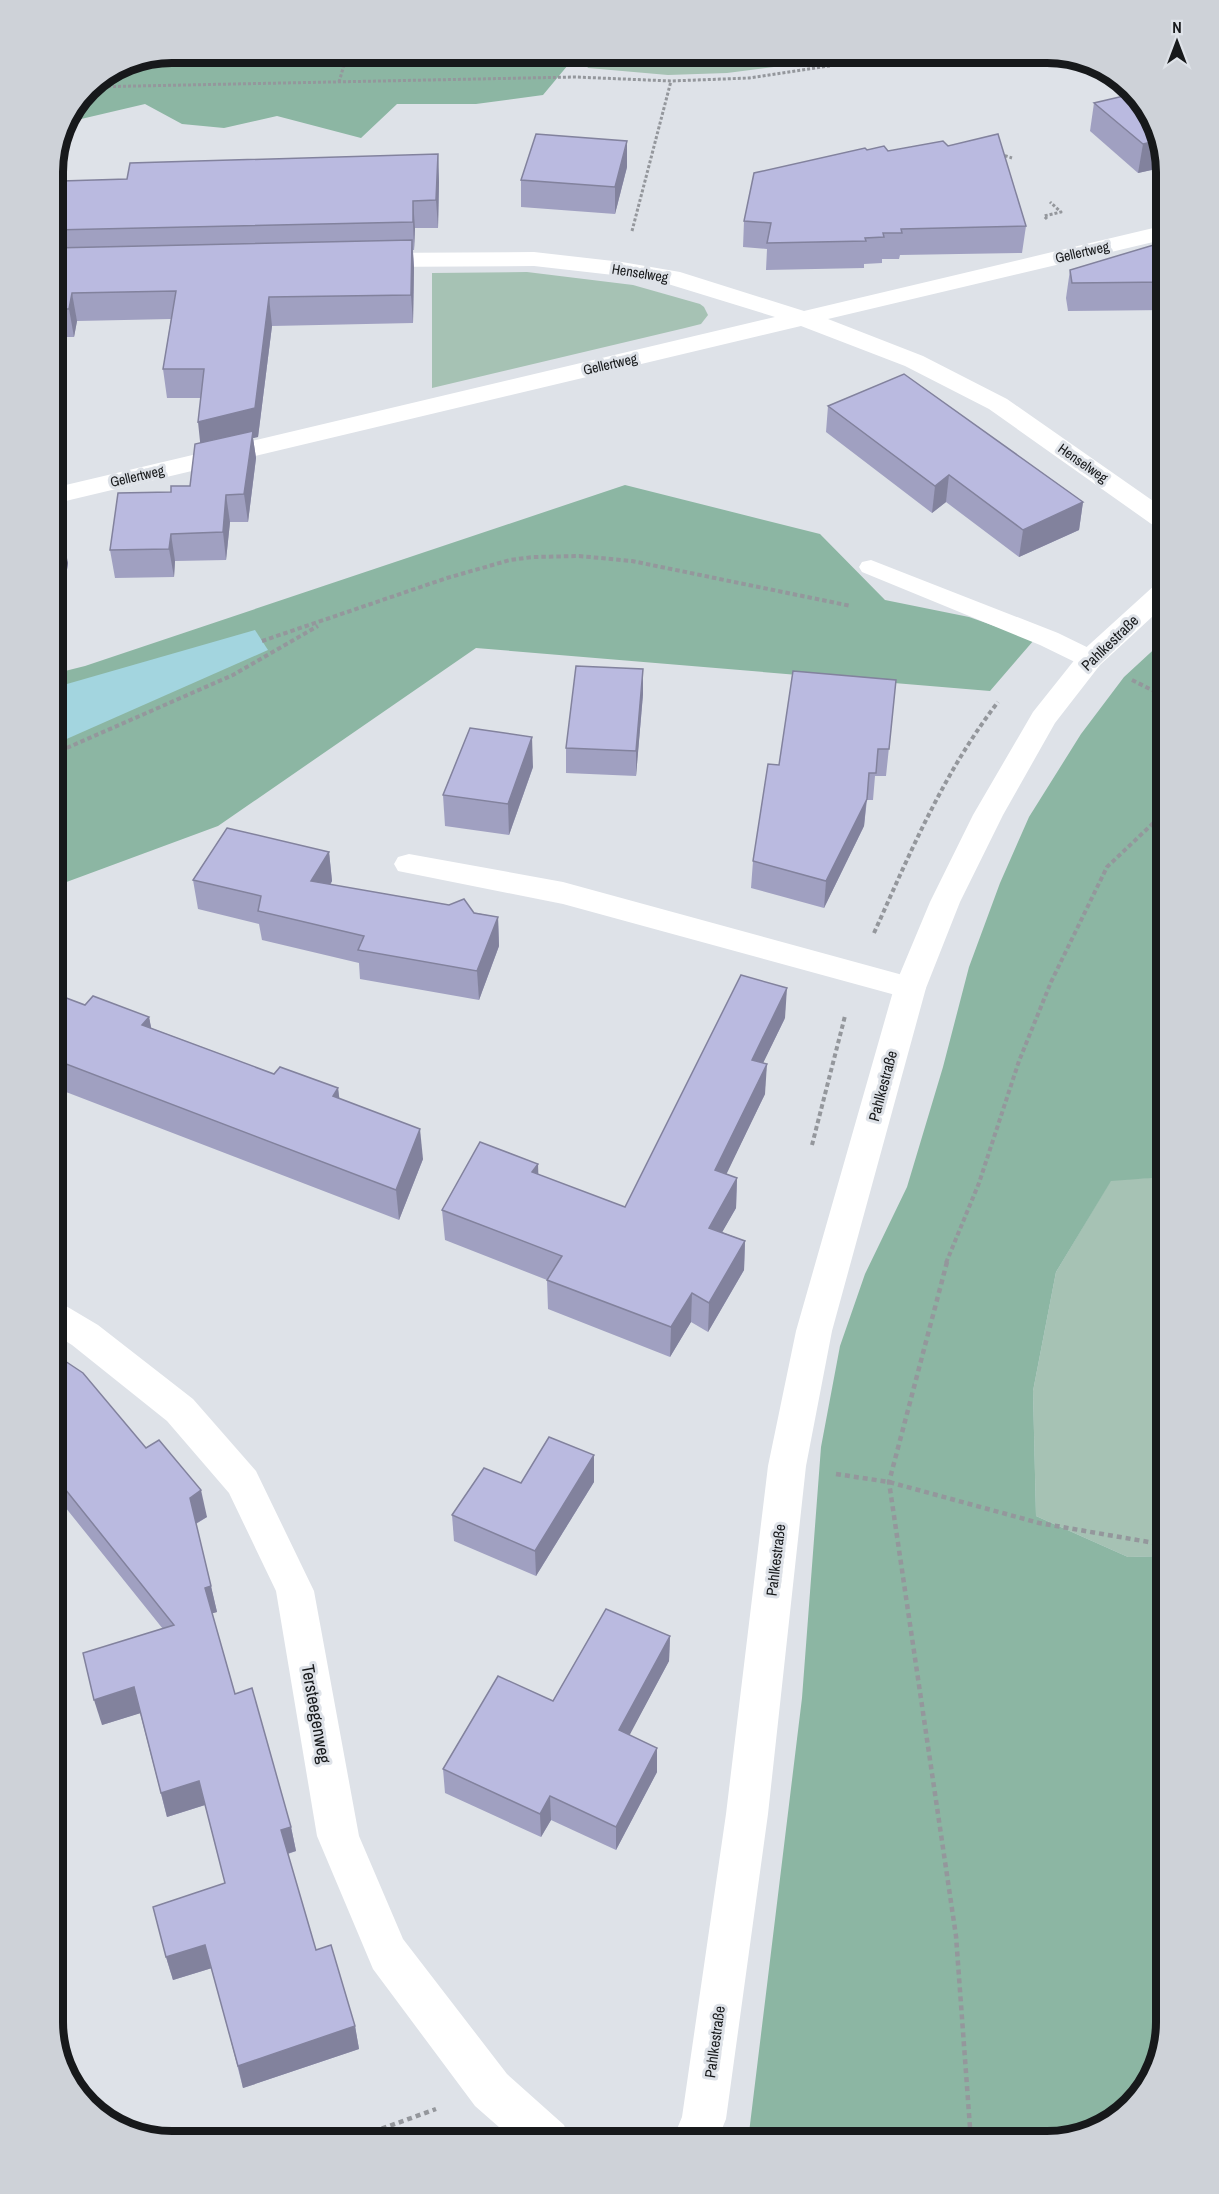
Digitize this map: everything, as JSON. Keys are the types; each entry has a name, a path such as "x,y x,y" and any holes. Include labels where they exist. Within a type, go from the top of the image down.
{"street":[{"name":"Gellertweg","path":"63,494 1156,235"},
{"name":"Henselweg","path":"345,260 534,259 622,269 672,278 802,318 914,361 998,404 1156,514"},
{"name":"Pahlkestraße","path":"699,2131 704,2119 747,1814 787,1466 814,1331 910,988 945,902 988,815 1043,719 1090,659 1156,600"},
{"path":"409,864 563,893 910,988"},
{"name":"Tersteegenweg","path":"63,1322 85,1335 180,1410 243,1482 295,1591 338,1836 388,1954 491,2090 537,2131"}],"lane":[{"path":"871,567 1049,639 1090,659"}],"path":[{"path":"339,82 344,65 348,63"},
{"path":"105,87 575,77 671,81 749,78 849,63"},
{"path":"622,269 671,81"},
{"path":"994,152 1012,158"},
{"path":"262,641 478,569 510,560 556,556 632,561 857,607"},
{"path":"63,750 233,675 327,621"},
{"path":"970,2131 956,1936 889,1482 942,1274 979,1183 1019,1061 1051,982 1107,867 1156,822"},
{"path":"787,1466 889,1482 1039,1523 1156,1543"},
{"path":"376,2131 491,2090"}],"green space":[{"path":"165,63 570,63 543,95 476,104 397,104 361,138 277,116 224,128 182,124 145,104 77,120 100,90 124,74"},
{"path":"585,63 806,63 727,73 668,75 588,68"},
{"path":"527,272 633,285 700,304 708,315 701,324 432,388 432,273"},
{"path":"625,485 820,534 885,600 969,617 1034,640 990,691 476,648 218,826 63,883 63,672"},
{"path":"1156,647 1156,1178 1111,1181 1056,1272 1033,1391 1036,1516 1128,1557 1156,1556 1156,2022 1152,2050 1145,2070 1124,2099 1089,2123 1068,2129 1047,2131 749,2131 802,1698 821,1447 840,1346 865,1274 907,1187 943,1067 969,967 1000,883 1029,817 1081,734 1124,677"},
{"path":"1156,1178 1156,1556 1128,1557 1036,1516 1033,1391 1056,1272 1111,1180"}],"water":[{"path":"255,630 268,650 63,741 63,685"}],"building":[{"path":"1125,96 1148,130 1151,142 1143,144 1094,103"},
{"path":"536,134 627,141 615,187 521,180"},
{"path":"998,134 1026,226 901,229 902,233 883,233 884,237 865,238 866,241 767,243 771,223 744,221 754,173 865,148 867,150 884,146 888,151 943,141 948,146"},
{"path":"438,154 436,200 413,201 413,222 63,230 63,181 127,179 130,163"},
{"path":"412,240 411,295 269,297 255,408 198,422 204,369 163,369 176,291 72,293 69,309 63,309 63,248"},
{"path":"1156,244 1156,282 1072,283 1070,270"},
{"path":"904,374 1083,502 1023,530 949,475 935,486 828,406"},
{"path":"253,431 244,494 226,495 223,532 171,534 169,549 110,550 118,493 171,492 171,486 190,486 195,444"},
{"path":"576,666 643,669 636,751 566,748"},
{"path":"793,671 896,680 889,749 878,749 876,773 869,773 867,799 826,881 753,861 768,764 779,765"},
{"path":"470,728 532,737 508,804 443,795"},
{"path":"227,828 329,852 311,881 449,905 464,899 474,913 498,917 477,971 358,950 364,936 258,911 261,896 193,880"},
{"path":"741,975 787,988 752,1060 767,1064 715,1170 737,1178 709,1228 745,1241 709,1303 692,1293 671,1327 547,1280 562,1256 442,1210 480,1142 538,1164 532,1172 625,1207"},
{"path":"93,996 149,1017 142,1025 274,1074 280,1067 338,1088 333,1096 420,1129 396,1190 63,1063 63,997 85,1005"},
{"path":"63,1360 83,1373 146,1448 159,1440 201,1490 190,1498 211,1586 205,1588 235,1694 252,1688 291,1827 281,1830 316,1950 331,1945 355,2026 238,2066 205,1945 166,1957 153,1907 225,1883 199,1781 161,1793 134,1687 94,1700 83,1653 174,1625 63,1486"},
{"path":"549,1437 594,1455 535,1551 452,1515 484,1468 521,1483"},
{"path":"606,1609 670,1636 619,1730 657,1748 616,1827 550,1796 540,1814 443,1769 498,1676 553,1701"}]}
